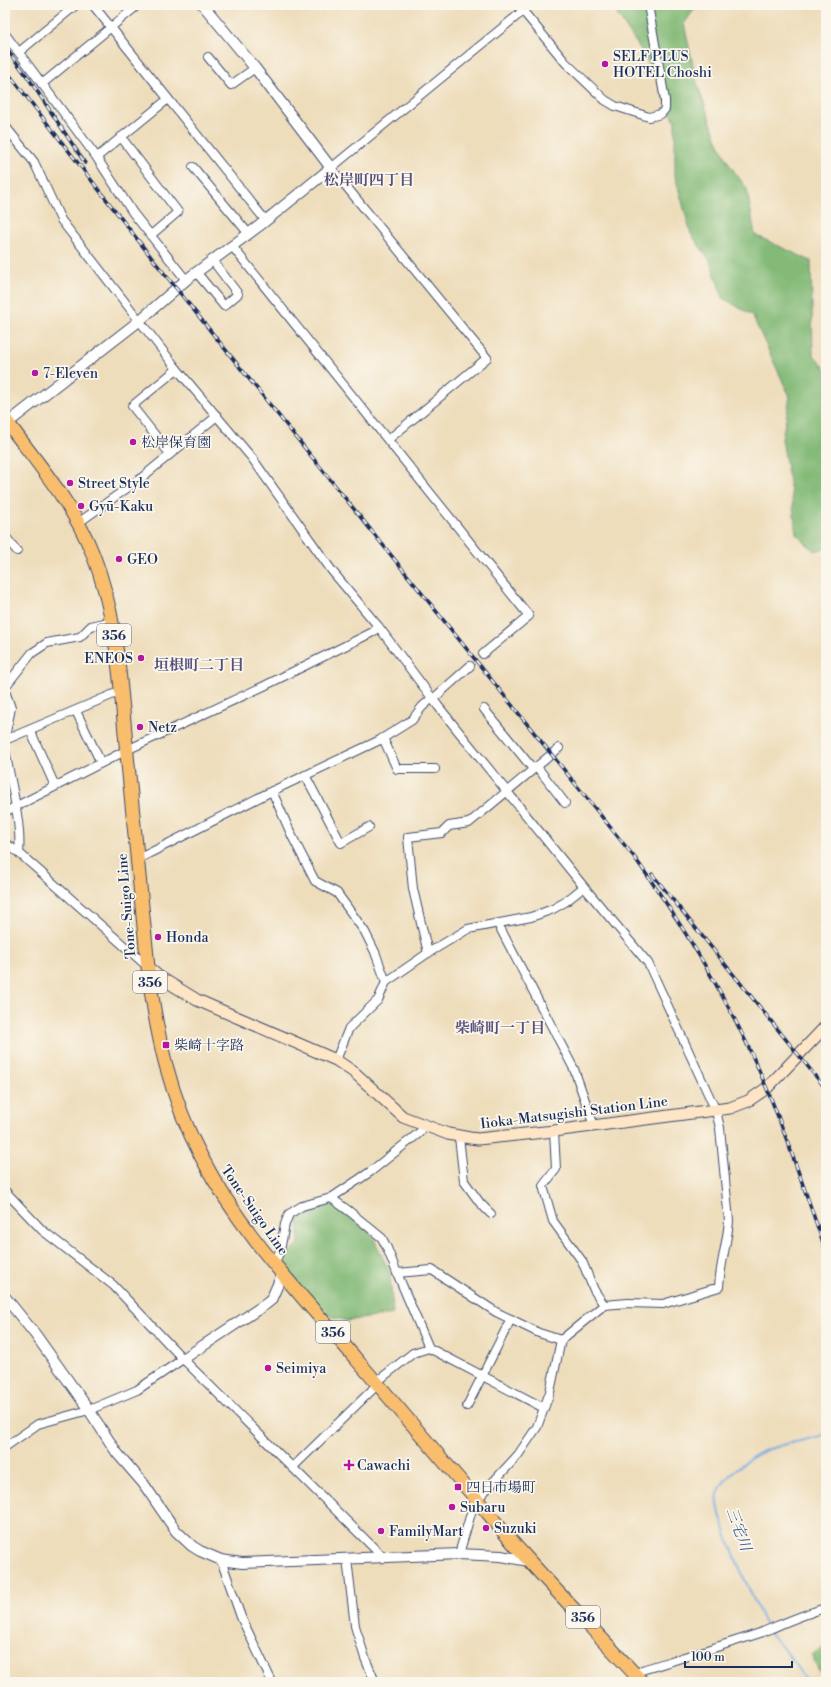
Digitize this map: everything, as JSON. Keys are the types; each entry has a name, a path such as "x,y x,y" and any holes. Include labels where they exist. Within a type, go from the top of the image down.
{"highway":[{"name":"Tone-Suigo Line","path":"6,422 65,500 78,523 92,551 113,621 148,967 160,1044 170,1082 181,1113 212,1177 238,1218 278,1270 529,1561 639,1678"}],"main road":[{"name":"Iioka-Matsugishi Station Line","path":"148,967 158,976 197,1000 336,1060 356,1073 398,1113 425,1126 460,1137 478,1139 554,1131 730,1108 748,1101 767,1088 826,1026"}],"street":[{"path":"19,52 76,5"},
{"path":"92,5 266,221"},
{"path":"42,84 138,5"},
{"path":"203,5 255,68 331,168 487,358 389,439"},
{"path":"6,422 139,320 186,280 266,221 521,8 565,62 605,100 615,106 649,118 661,114 665,109 648,5"},
{"path":"5,34 97,157 133,213 186,280"},
{"path":"208,57 231,85 255,68"},
{"path":"97,157 168,99"},
{"path":"5,126 34,162 61,220 177,369 252,458 332,571 378,626 506,792 648,963 716,1111 720,1128 729,1221 728,1236 720,1270 719,1287 663,1304 628,1303 604,1305 561,1340 550,1392 537,1427 518,1455 476,1499 459,1554"},
{"path":"121,137 178,212 151,235"},
{"path":"193,167 249,234"},
{"path":"232,246 389,439 530,616 483,654"},
{"path":"197,273 224,306 238,294 213,261"},
{"path":"170,454 132,406 177,369"},
{"path":"78,523 140,479 217,416"},
{"path":"5,536 17,551"},
{"path":"5,687 32,653 47,643 80,636 91,626 113,621"},
{"path":"5,812 127,750 264,686 373,632 378,626"},
{"path":"138,859 272,791 383,738 412,720 422,707 470,666"},
{"path":"5,691 12,708 5,737"},
{"path":"5,740 121,691"},
{"path":"484,709 565,803"},
{"path":"76,711 101,763"},
{"path":"30,730 55,786"},
{"path":"383,738 397,769 435,769"},
{"path":"428,953 413,890 408,837 442,833 449,826 469,823 559,748"},
{"path":"5,750 15,807 20,844 19,852"},
{"path":"305,775 341,843 369,827"},
{"path":"272,791 292,836 315,880 337,894 365,932 375,952 386,982"},
{"path":"6,846 19,852 148,967"},
{"path":"336,1060 350,1028 378,1000 386,982 428,953 468,929 531,917 553,909 566,902 584,887"},
{"path":"498,924 574,1069 594,1126"},
{"path":"5,1447 38,1424 89,1410 137,1390 266,1304 273,1296 285,1224 289,1214 302,1206 331,1198 370,1172 419,1133 425,1126"},
{"path":"554,1131 556,1169 543,1186 544,1194 553,1221 582,1261 594,1290 604,1305"},
{"path":"460,1137 464,1181 480,1203 491,1214"},
{"path":"5,1191 42,1230 113,1285 183,1359 382,1557"},
{"path":"331,1198 382,1238 429,1348 544,1408"},
{"path":"397,1273 432,1270 454,1286 511,1319 539,1333 561,1340"},
{"path":"5,1297 36,1334 117,1453 143,1483 176,1531 192,1546 222,1560 242,1563 459,1554 501,1556 529,1561"},
{"path":"467,1406 511,1319"},
{"path":"293,1467 379,1380 413,1353 429,1348"},
{"path":"347,1559 355,1626 375,1682"},
{"path":"222,1560 241,1617 272,1682"},
{"path":"639,1678 642,1670 762,1632 799,1616 826,1608"}],"green space":[{"path":"611,5 697,5 684,24 697,83 717,140 729,164 747,189 755,235 811,261 813,354 826,369 826,548 814,551 796,534 792,498 782,439 790,397 752,315 723,298 710,261 691,234 675,176 675,121 645,56"},
{"path":"330,1202 372,1235 390,1273 393,1314 347,1321 323,1314 279,1261 299,1244 298,1214"},
{"path":"826,1645 826,1682 825,1682 811,1655"}],"waterway":[{"name":"三宅川","path":"767,1629 728,1540 718,1505 718,1494 730,1475 758,1454 779,1446 826,1434"},
{"name":"三宅川","path":"769,1632 792,1659 806,1682"}],"railway":[{"path":"5,47 29,79 85,163"},
{"path":"5,69 155,262 635,858 654,885 691,941 708,970 754,1058 783,1129 826,1251"},
{"path":"652,874 826,1089"}],"place":[{"name":"SELF PLUS HOTEL Choshi","path":"605,64"},
{"name":"7-Eleven","path":"35,373"},
{"name":"松岸保育園","path":"133,442"},
{"name":"Street Style","path":"70,483"},
{"name":"Gyū-Kaku","path":"81,506"},
{"name":"GEO","path":"119,559"},
{"name":"ENEOS","path":"141,658"},
{"name":"Netz","path":"140,727"},
{"name":"Honda","path":"158,937"},
{"name":"柴崎十字路","path":"166,1045"},
{"name":"Seimiya","path":"268,1368"},
{"name":"Cawachi","path":"349,1465"},
{"name":"四日市場町","path":"458,1487"},
{"name":"Subaru","path":"452,1507"},
{"name":"Suzuki","path":"486,1528"},
{"name":"FamilyMart","path":"381,1531"}],"district":[{"name":"松岸町四丁目","path":"369,180"},
{"name":"垣根町二丁目","path":"199,665"},
{"name":"柴崎町一丁目","path":"500,1028"}]}
